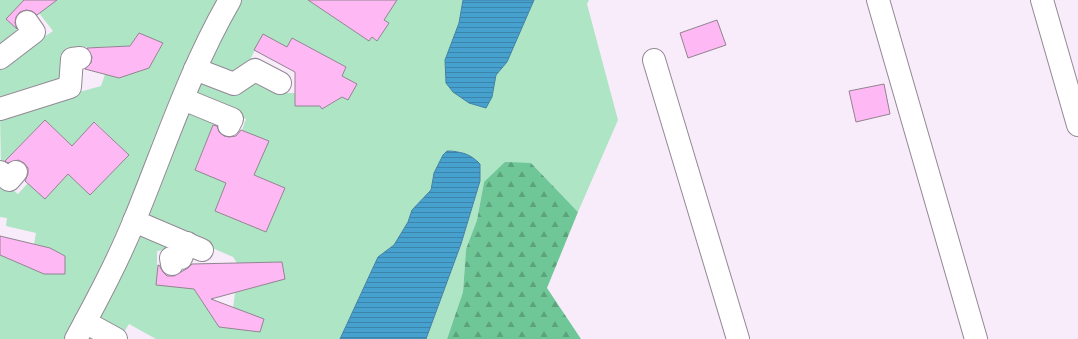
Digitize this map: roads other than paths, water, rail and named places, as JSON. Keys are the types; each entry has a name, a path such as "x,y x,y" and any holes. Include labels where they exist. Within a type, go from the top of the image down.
{"street":[{"path":"116,339 81,331 113,270 195,69 215,25 230,0"},
{"path":"878,0 976,339"},
{"path":"1042,0 1078,125"},
{"path":"0,58 34,32 27,22"},
{"path":"0,109 70,87 72,59 80,58"},
{"path":"654,60 738,339"},
{"path":"195,69 234,84 263,64 280,83"},
{"path":"183,99 232,119 229,125"},
{"path":"134,221 194,246 181,258 171,258 172,264"}],"water":[{"path":"463,0 534,0 507,62 496,75 492,97 486,108 469,103 453,92 446,83 445,60 459,23"},
{"path":"447,151 465,154 477,161 480,164 480,181 461,244 426,339 340,339 378,257 394,245 408,222 412,210 431,190 434,173 443,155"}]}
